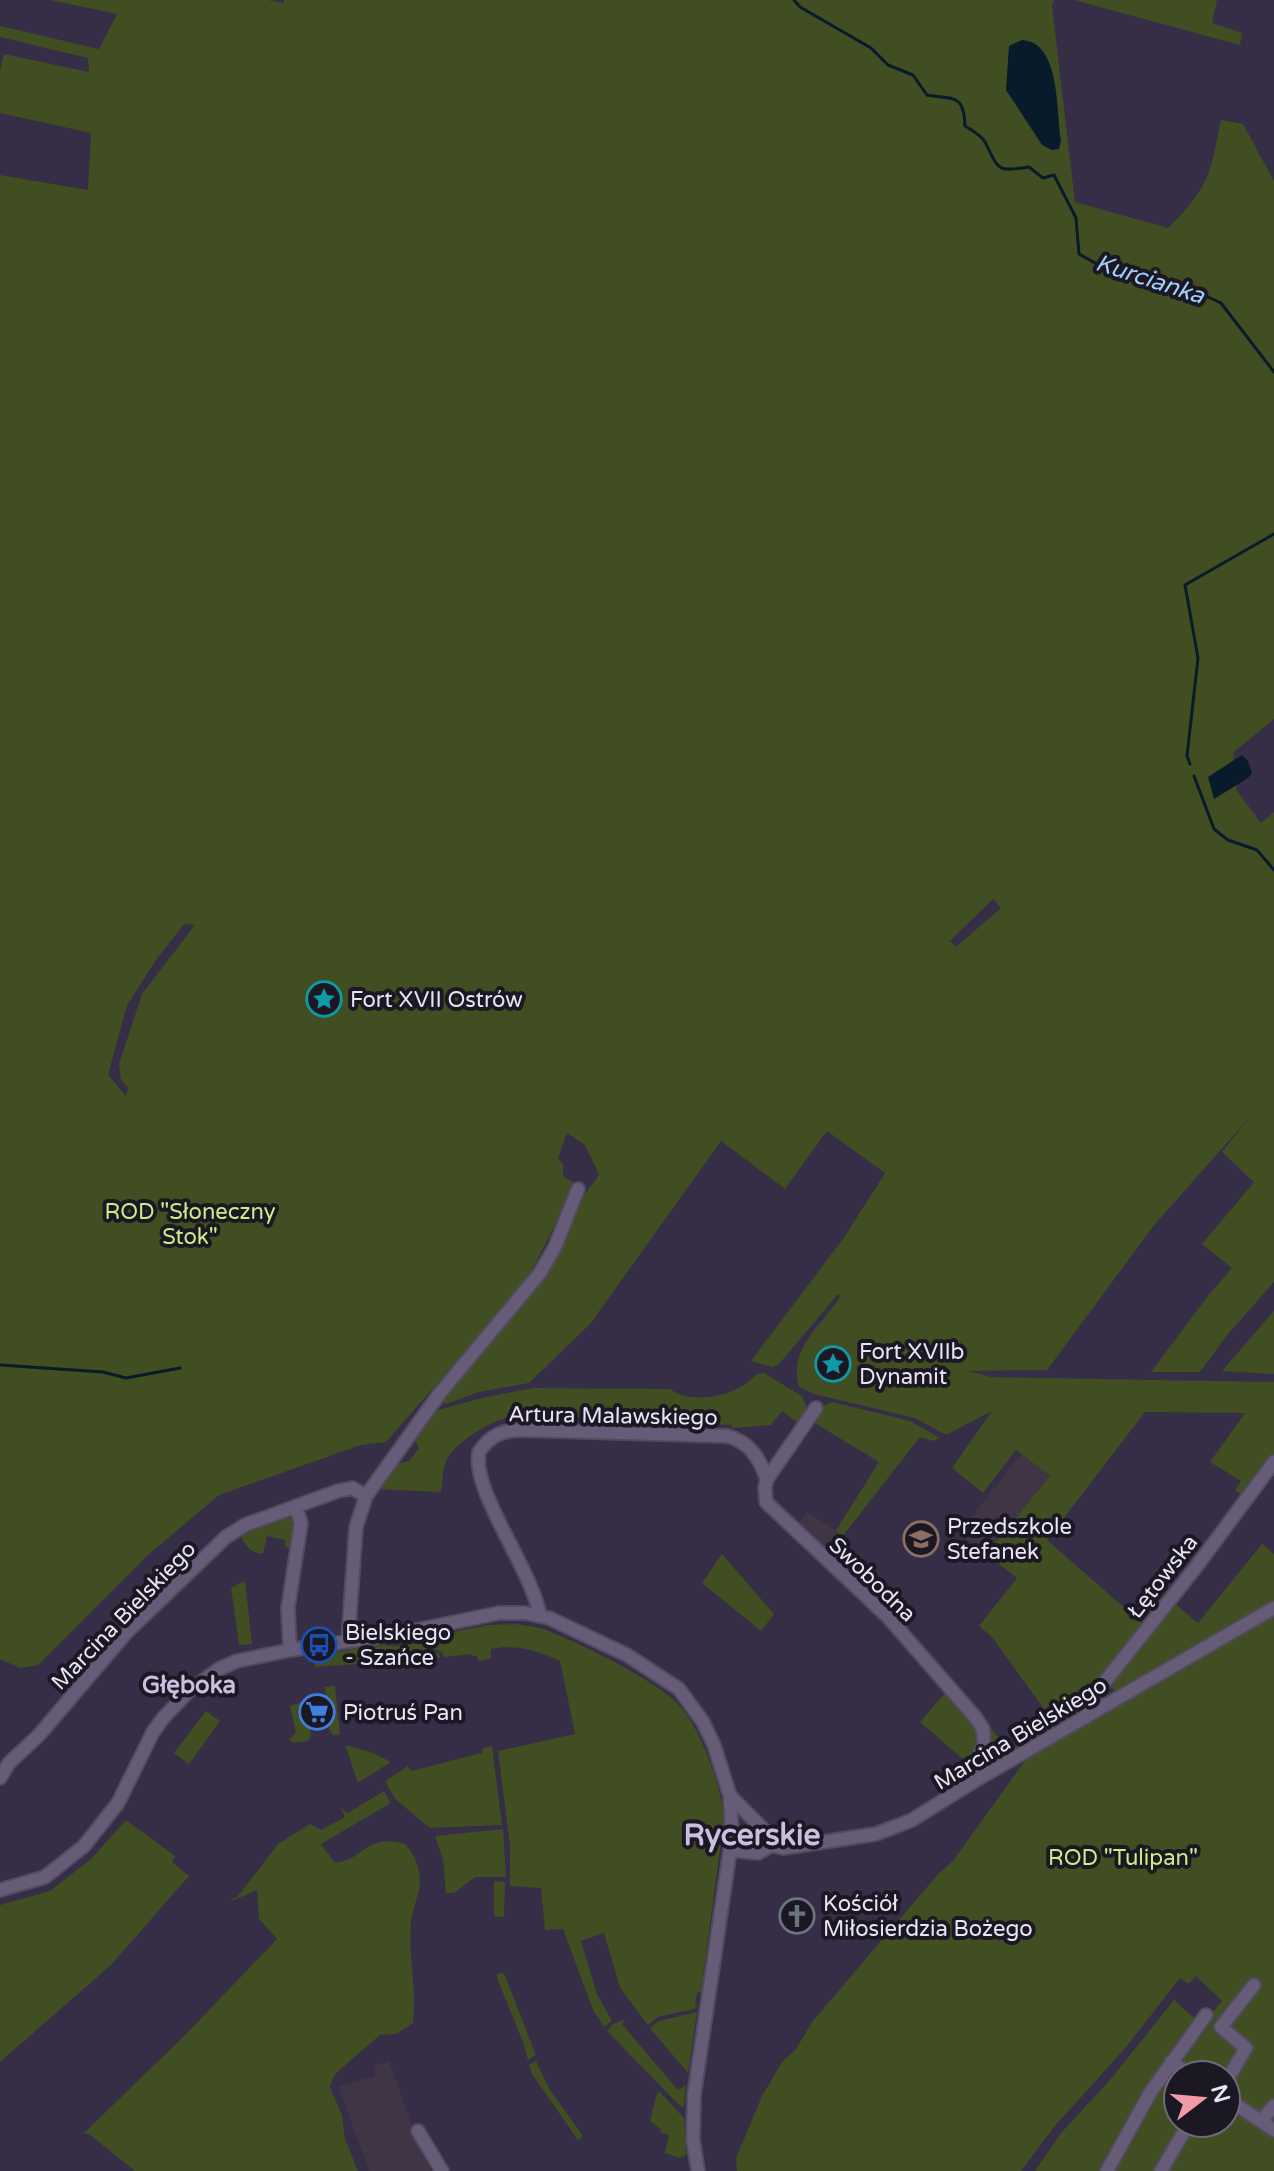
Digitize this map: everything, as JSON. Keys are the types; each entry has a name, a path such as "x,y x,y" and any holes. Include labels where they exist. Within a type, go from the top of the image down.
{"street":[{"path":"348,1641 356,1527 366,1496 440,1393 540,1273 555,1247 578,1189"},
{"path":"767,1479 816,1408"},
{"name":"Artura Malawskiego","path":"540,1616 533,1589 479,1476 479,1452 488,1440 501,1432 544,1430 727,1436 753,1452 767,1479"},
{"name":"Łętowska","path":"1086,1717 1092,1698 1274,1462"},
{"name":"Swobodna","path":"767,1479 765,1495 770,1508 888,1617 976,1718 983,1729 984,1740 971,1771 976,1780"},
{"name":"Marcina Bielskiego","path":"0,1778 9,1763 39,1735 126,1633 226,1537 245,1525 338,1491 352,1488 366,1496"},
{"path":"290,1650 288,1608 301,1523 296,1507"},
{"name":"Marcina Bielskiego","path":"730,1850 758,1853 772,1845 798,1847 876,1834 912,1820 1274,1608"},
{"path":"0,1890 45,1877 84,1846 118,1803 153,1732 189,1691 219,1669 237,1661 290,1650 499,1613 540,1616 627,1655 679,1689 714,1745 730,1796 733,1829 694,2095 693,2140 698,2171"},
{"path":"730,1796 768,1834 772,1845"},
{"path":"733,1829 743,1822 754,1820"},
{"path":"1240,2059 1246,2048 1221,2027 1254,1985"},
{"path":"1173,2059 1206,2015"},
{"path":"1107,2171 1162,2075"},
{"path":"1262,2120 1274,2106"},
{"path":"1242,2108 1274,2130"},
{"path":"418,2131 442,2171"},
{"path":"1161,2171 1180,2139"}],"shaded area":[{"path":"1021,1454 1050,1476 986,1554 959,1533"},
{"path":"807,1512 839,1532 824,1552 796,1526"},
{"path":"389,2061 431,2171 369,2171 338,2086 375,2076 373,2066"}],"green space":[{"name":"ROD \"Słoneczny Stok\"","path":"50,0 268,0 284,3 284,0 1054,0 1052,6 1075,202 1168,228 1192,202 1206,180 1221,120 1243,124 1274,181 1274,719 1233,753 1237,791 1261,823 1274,812 1274,1282 1228,1334 1200,1372 1151,1372 1232,1268 1202,1244 1254,1182 1222,1152 1249,1118 1155,1224 1047,1370 968,1371 991,1377 1274,1382 1274,1454 1243,1496 1235,1490 1241,1481 1210,1462 1245,1413 1145,1412 1047,1540 1144,1625 1086,1692 1076,1716 983,1770 979,1767 989,1746 982,1718 1009,1750 1055,1724 992,1637 979,1626 1017,1578 986,1554 1050,1476 1016,1450 983,1493 952,1468 992,1411 946,1435 915,1418 814,1394 799,1387 798,1360 802,1348 841,1295 838,1294 779,1364 772,1367 751,1361 845,1236 885,1173 827,1131 785,1189 721,1141 590,1324 529,1383 479,1392 446,1404 440,1400 550,1265 583,1197 599,1175 585,1145 567,1133 558,1158 563,1165 563,1176 573,1182 526,1282 386,1442 361,1445 219,1495 147,1556 38,1665 20,1668 0,1659 0,175 88,190 91,133 0,113 0,71 4,54 89,72 88,58 0,37 0,26 99,49 117,14","holes":["993,899 1001,908 956,947 950,941","184,924 195,925 142,994 119,1064 121,1080 128,1088 126,1096 108,1075 127,1005"]},
{"path":"1074,0 1217,0 1212,23 1242,33 1240,45"},
{"path":"1274,1311 1274,1374 1222,1371"},
{"path":"764,1373 802,1396 808,1410 798,1423 782,1411 771,1425 732,1428 732,1425 517,1415 490,1424 471,1435 450,1454 443,1472 441,1492 376,1489 395,1464 409,1461 419,1448 414,1438 438,1410 533,1388 670,1389 678,1394 709,1397 730,1392 757,1374"},
{"path":"832,1402 910,1421 940,1438 933,1441 920,1437 828,1555 824,1552 839,1532 836,1530 879,1462 813,1422 823,1406"},
{"path":"288,1515 296,1524 294,1549 285,1547 285,1540 267,1536 263,1554 252,1550 241,1536 242,1531"},
{"path":"1262,1544 1274,1554 1274,1600 1118,1692 1111,1688 1110,1685 1174,1603 1198,1623"},
{"path":"722,1554 774,1614 761,1631 702,1583"},
{"path":"245,1581 252,1644 239,1645 231,1588"},
{"name":"ROD \"Tulipan\"","path":"1274,1614 1274,2171 1035,2171 1061,2133 1110,2080 1174,2000 1202,2025 1222,2001 1196,1976 1188,1984 1180,1978 1127,2046 1054,2127 1021,2171 737,2171 736,2158 762,2096 782,2062 796,2049 812,2022 939,1873 953,1861 1027,1758"},
{"path":"515,1624 540,1628 572,1641 670,1696 688,1717 710,1760 724,1820 701,1992 697,1993 695,2004 698,2006 694,2009 658,2017 648,2025 620,1988 604,1933 581,1941 597,1994 612,2021 604,2027 593,2010 563,1929 545,1930 541,1888 510,1886 510,1846 498,1751 575,1734 560,1661 535,1651 509,1647 491,1649 491,1659 478,1661 477,1656 472,1654 444,1657 442,1652 429,1647 428,1641 461,1630"},
{"path":"424,1642 427,1649 439,1654 440,1658 315,1667 316,1656 373,1645 401,1646"},
{"path":"335,1686 340,1734 333,1735 329,1729 325,1687"},
{"path":"945,1693 971,1720 979,1737 975,1753 965,1761 920,1722"},
{"path":"307,1701 311,1736 308,1741 293,1743 289,1739 296,1733 290,1706"},
{"path":"206,1711 220,1721 189,1764 174,1753"},
{"path":"345,1745 373,1753 391,1762 358,1783"},
{"path":"492,1746 502,1825 430,1828 395,1799 385,1781 408,1766 411,1771 482,1753 483,1748"},
{"path":"384,1791 391,1803 321,1844 335,1863 353,1857 373,1844 392,1841 405,1844 416,1861 420,1879 410,1935 413,2023 396,2034 380,2035 335,2074 330,2087 342,2115 345,2139 358,2171 135,2171 89,2134 83,2134 184,2036 277,1939 259,1919 257,1890 227,1903 238,1896 278,1844 310,1824 321,1830 345,1817 341,1808 348,1813"},
{"path":"126,1820 175,1856 172,1862 189,1876 111,1965 0,2062 0,1905 50,1891 91,1859"},
{"path":"503,1829 506,1877 475,1877 454,1893 446,1893 443,1859 435,1836"},
{"path":"494,1881 505,1882 504,1917 494,1916"},
{"path":"504,1973 536,2055 528,2060 497,1978 497,1974"},
{"path":"697,2012 688,2073 650,2028 659,2021"},
{"path":"626,2019 622,2024 678,2090 686,2085 684,2107 607,2031 613,2024"},
{"path":"536,2061 550,2090 583,2136 578,2140 532,2074 529,2065"},
{"path":"660,2092 684,2118 686,2155 680,2158 665,2153 669,2135 660,2132 661,2129 650,2121 657,2093"}],"water":[{"path":"1022,40 1035,44 1050,65 1057,97 1059,149 1052,150 1042,145 1006,90 1009,46"},
{"path":"1242,755 1252,773 1214,799 1208,777"}],"waterway":[{"name":"Kurcianka","path":"794,0 800,7 871,48 888,65 913,75 927,95 950,98 959,103 965,126 983,139 1000,167 1029,167 1043,178 1054,175 1076,218 1079,254 1104,268 1169,291 1206,296 1221,303 1274,372"},
{"path":"1190,764 1187,756 1198,658 1185,585 1274,534"},
{"path":"1194,776 1214,829 1228,840 1257,850 1274,870"},
{"path":"0,1365 103,1372 126,1378 180,1368"}],"place":[{"name":"Fort XVII Ostrów","path":"324,999"},
{"name":"Fort XVIIb Dynamit","path":"833,1364"},
{"name":"Przedszkole Stefanek","path":"921,1539"},
{"name":"Bielskiego - Szańce","path":"319,1645"},
{"name":"Piotruś Pan","path":"317,1712"},
{"name":"Kościół Miłosierdzia Bożego","path":"797,1916"}],"district":[{"name":"Głęboka","path":"189,1685"},
{"name":"Rycerskie","path":"752,1835"}]}
